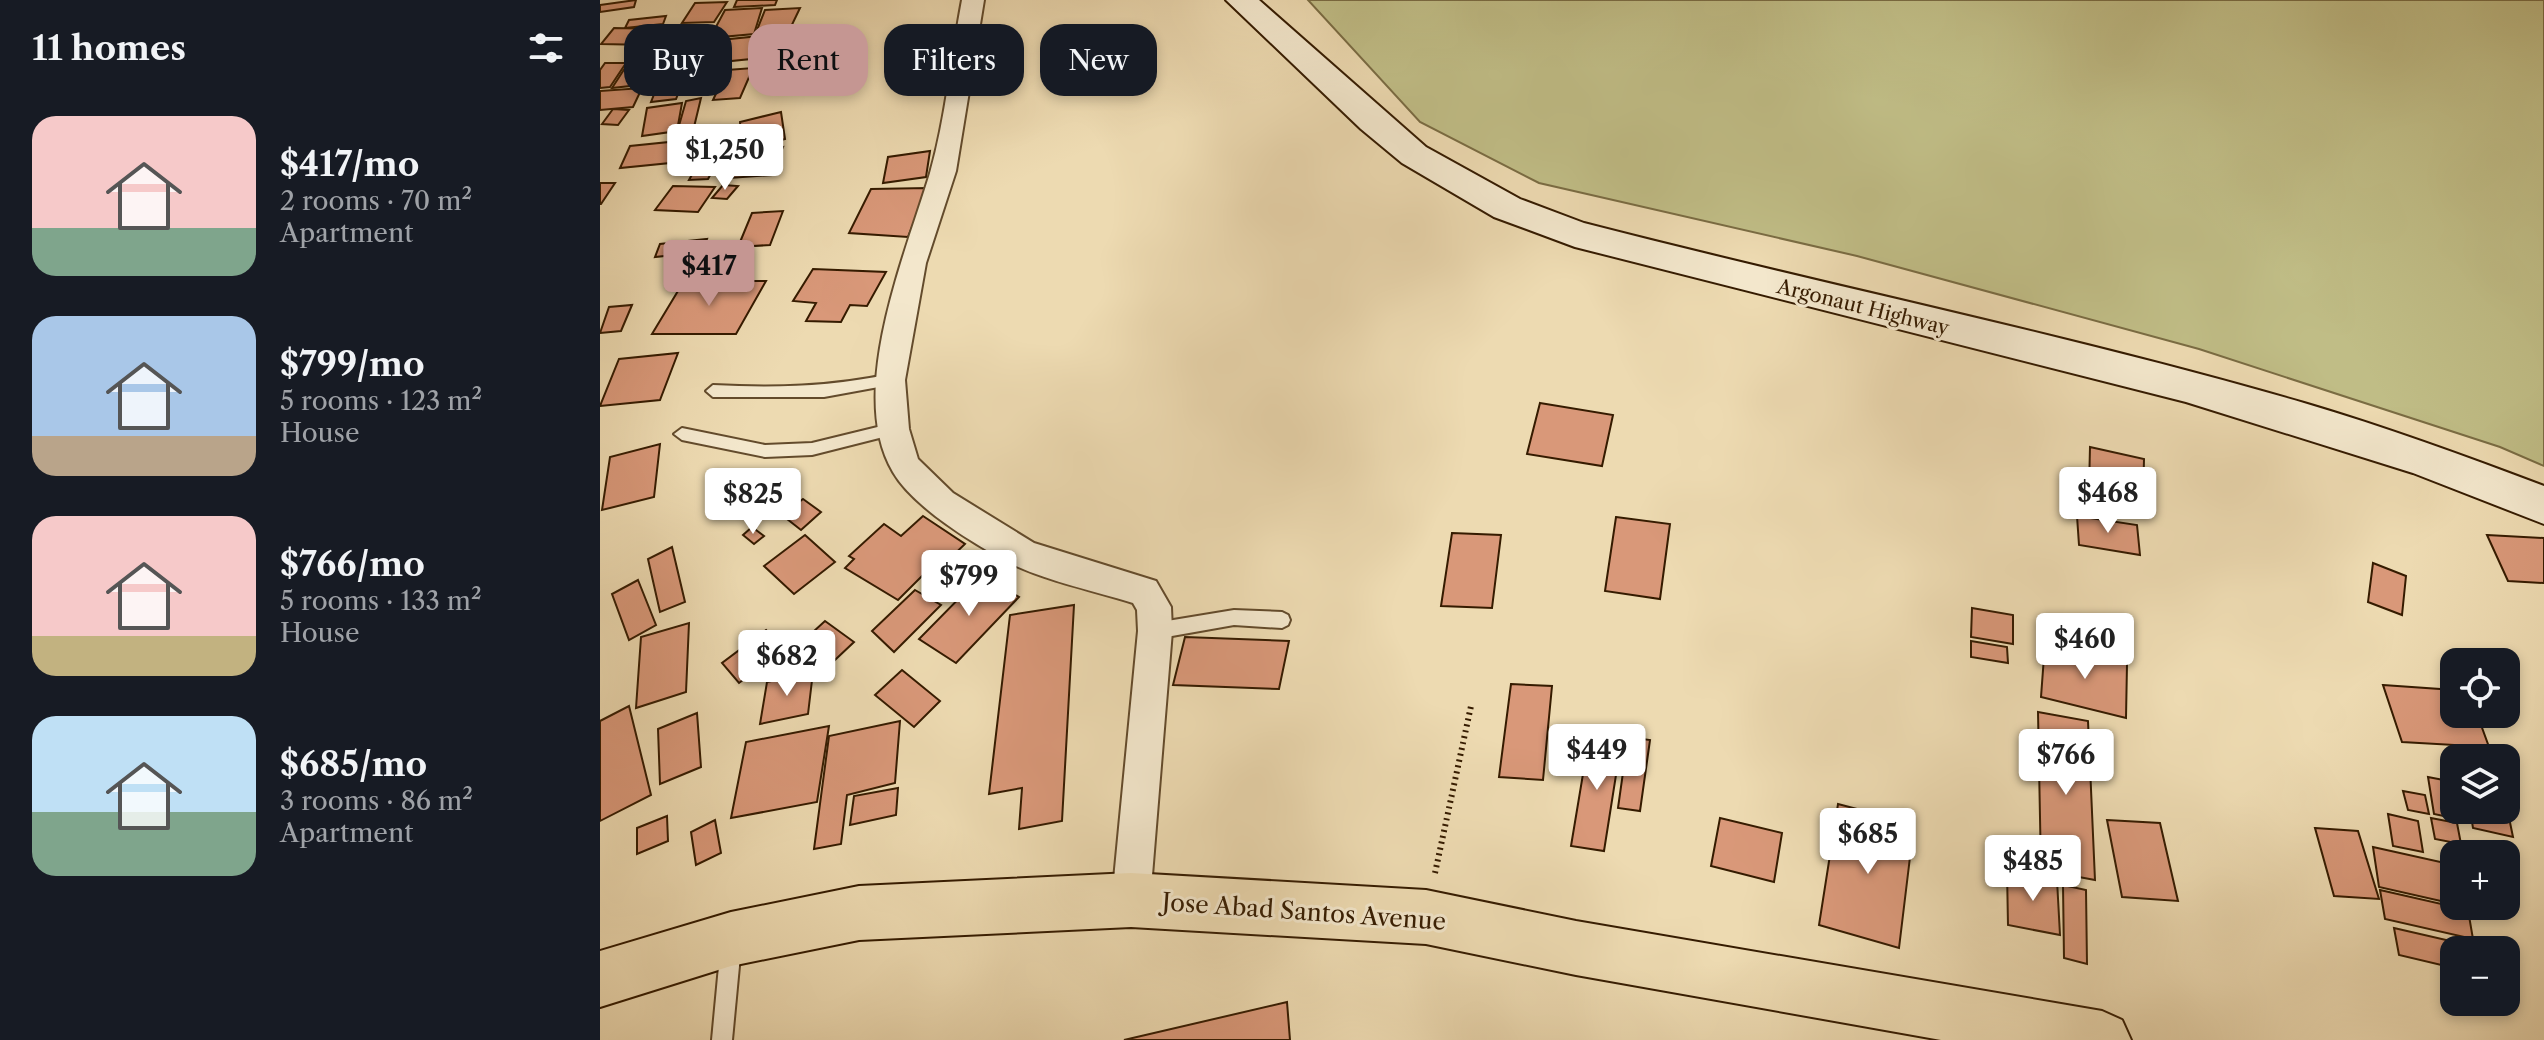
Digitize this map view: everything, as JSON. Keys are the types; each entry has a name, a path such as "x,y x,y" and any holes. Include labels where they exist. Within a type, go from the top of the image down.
{"highway":[{"name":"Jose Abad Santos Avenue","path":"600,979 731,939 859,913 1131,900 1426,917 1576,948 2102,1040"}],"street":[{"path":"973,0 943,171 912,263 890,380 894,429 905,466 942,503 1024,554 1144,592 1154,607 1155,631 1131,900"},
{"name":"Argonaut Highway","path":"1241,0 1414,155 1507,208 1534,219 1671,261 2236,400 2369,440 2544,505"}],"lane":[{"path":"713,391 786,394 844,391 890,380"},
{"path":"682,434 765,451 780,451 812,449 894,429"},
{"path":"1155,631 1213,619 1256,615 1282,620"},
{"path":"722,1040 731,939"}],"path":[{"path":"1426,917 1471,706"}],"shaded area":[{"path":"1308,0 2544,0 2544,466 2500,447 2199,349 1857,256 1539,183 1420,122"}],"building":[{"path":"636,0 634,7 600,12 600,5"},
{"path":"737,0 777,0 775,5 734,7"},
{"path":"727,2 714,22 682,23 695,3"},
{"path":"762,8 757,24 748,24 748,35 732,36 732,24 718,24 725,10"},
{"path":"800,8 792,24 759,24 765,10"},
{"path":"666,16 663,24 627,24 629,20"},
{"path":"614,28 624,28 624,44 601,44"},
{"path":"748,37 748,59 732,61 732,39"},
{"path":"605,63 624,63 610,87 600,88 600,70"},
{"path":"748,68 748,80 740,98 713,100 715,96 732,96 732,70"},
{"path":"624,70 624,87 612,88"},
{"path":"624,89 624,96 638,96 633,107 600,110 600,91"},
{"path":"653,96 677,96 676,99 651,102"},
{"path":"701,98 694,127 678,129 686,101"},
{"path":"682,103 677,131 642,136 647,108"},
{"path":"613,109 629,110 618,125 602,124"},
{"path":"781,112 785,139 742,150 740,122"},
{"path":"689,140 680,162 620,168 630,146"},
{"path":"783,147 772,175 730,178 741,154"},
{"path":"930,151 926,177 883,183 888,157"},
{"path":"702,157 720,157 708,179 689,180"},
{"path":"600,183 615,183 601,204 600,204"},
{"path":"723,185 738,186 727,199 712,198"},
{"path":"673,186 715,187 698,212 655,210"},
{"path":"928,188 908,237 849,233 871,189"},
{"path":"783,211 770,245 738,247 752,213"},
{"path":"707,239 702,252 655,257 660,244"},
{"path":"714,251 752,251 738,276 699,276"},
{"path":"813,269 886,272 867,306 850,305 841,322 806,321 816,303 793,301"},
{"path":"684,281 766,281 736,334 652,334"},
{"path":"632,305 621,331 600,333 609,307"},
{"path":"678,353 660,400 600,406 619,359"},
{"path":"1540,403 1613,415 1602,466 1527,454"},
{"path":"660,444 654,497 602,510 610,457"},
{"path":"2090,447 2144,459 2143,502 2089,489"},
{"path":"803,499 821,512 801,530 782,515"},
{"path":"923,516 965,544 938,570 932,566 898,600 845,568 854,559 849,556 884,524 901,536"},
{"path":"2077,516 2137,525 2140,555 2079,545"},
{"path":"1616,517 1670,524 1660,599 1605,591"},
{"path":"752,527 764,536 754,544 743,535"},
{"path":"1452,533 1501,535 1492,608 1441,606"},
{"path":"805,535 835,562 794,594 764,566"},
{"path":"2487,535 2544,538 2544,583 2508,581"},
{"path":"672,547 685,602 660,612 648,559"},
{"path":"2373,563 2406,576 2402,615 2368,602"},
{"path":"983,574 1019,597 956,663 919,639"},
{"path":"638,580 656,625 629,640 612,594"},
{"path":"915,590 941,605 894,652 872,631"},
{"path":"1074,605 1062,821 1019,829 1022,788 989,794 1010,615"},
{"path":"1972,608 2013,615 2013,644 1971,637"},
{"path":"825,621 854,642 818,676 789,654"},
{"path":"689,623 686,692 636,708 641,637"},
{"path":"766,630 783,650 739,683 722,663"},
{"path":"1185,637 1289,641 1279,689 1173,685"},
{"path":"1971,641 2007,647 2008,663 1971,657"},
{"path":"2045,643 2127,664 2126,718 2041,697"},
{"path":"902,670 940,701 914,727 875,695"},
{"path":"813,672 808,714 760,724 767,682"},
{"path":"1511,684 1552,686 1543,780 1499,777"},
{"path":"2383,685 2440,689 2440,728 2482,728 2488,744 2440,744 2402,742"},
{"path":"629,706 651,795 600,821 600,721"},
{"path":"2038,712 2088,721 2095,880 2041,870"},
{"path":"697,713 701,767 660,784 658,729"},
{"path":"900,721 895,783 847,795 841,844 814,849 829,736"},
{"path":"829,726 817,802 731,818 746,742"},
{"path":"1590,732 1622,737 1604,851 1571,846"},
{"path":"1628,737 1650,740 1640,811 1618,808"},
{"path":"2428,777 2440,779 2440,815 2434,814"},
{"path":"898,788 896,815 850,825 854,796"},
{"path":"2403,791 2425,795 2429,814 2408,810"},
{"path":"1838,804 1914,824 1899,948 1819,925"},
{"path":"2388,814 2418,821 2423,852 2393,846"},
{"path":"667,816 668,841 637,854 637,828"},
{"path":"1720,818 1782,833 1774,882 1711,866"},
{"path":"2431,818 2440,820 2440,824 2457,824 2460,840 2435,839"},
{"path":"715,820 721,853 696,865 691,832"},
{"path":"2107,820 2160,823 2178,901 2122,897"},
{"path":"2472,824 2510,824 2513,837 2473,828"},
{"path":"2315,828 2358,831 2379,899 2334,896"},
{"path":"2373,847 2440,862 2440,901 2379,887"},
{"path":"2007,871 2057,880 2060,935 2008,925"},
{"path":"2063,885 2086,890 2087,964 2064,958"},
{"path":"2380,890 2440,904 2440,920 2470,920 2472,936 2460,936 2385,919"},
{"path":"2394,928 2440,939 2440,965 2399,955"},
{"path":"1287,1002 1290,1040 1124,1040"}]}
